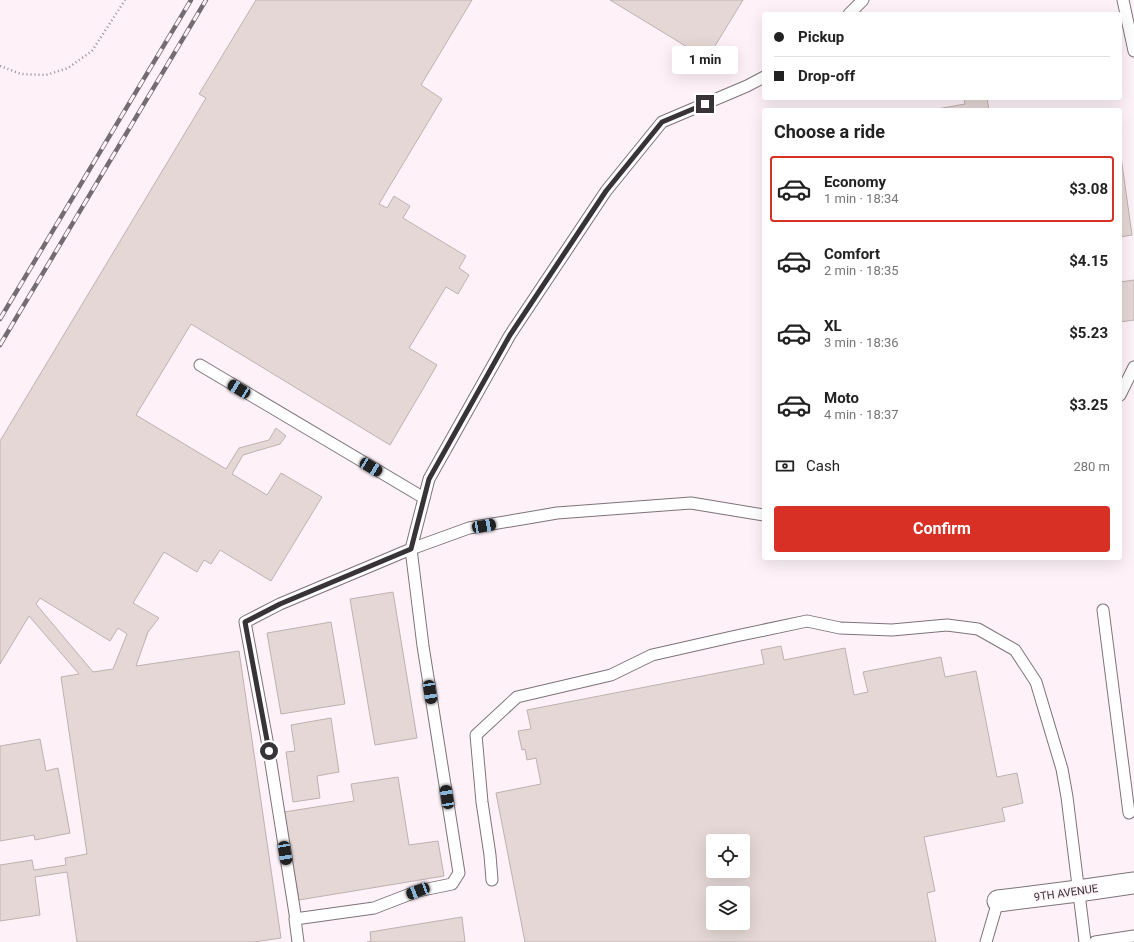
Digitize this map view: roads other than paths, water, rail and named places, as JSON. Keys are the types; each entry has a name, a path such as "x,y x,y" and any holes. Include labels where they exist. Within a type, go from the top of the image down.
{"street":[{"name":"9TH AVENUE","path":"998,901 1078,892 1134,883"}],"lane":[{"path":"851,12 864,0"},
{"path":"1123,0 1134,51"},
{"path":"296,920 374,908 418,891 452,884 459,873 423,646 411,549 429,479 510,335 606,191 662,122 747,86 762,78"},
{"path":"200,365 424,498"},
{"path":"1122,392 1134,367"},
{"path":"298,942 296,920 269,751 245,622 280,604 411,549 469,528 556,513 691,503 762,515"},
{"path":"1103,610 1129,813"},
{"path":"492,880 482,802 476,736 517,698 611,675 652,655 807,621 840,628 892,630 947,625 978,629 1015,650 1036,682 1062,769 1067,797 1085,942"},
{"path":"986,942 998,901"},
{"path":"1095,942 1134,936"}],"railway":[{"path":"0,319 191,0"},
{"path":"0,345 206,0"}]}
